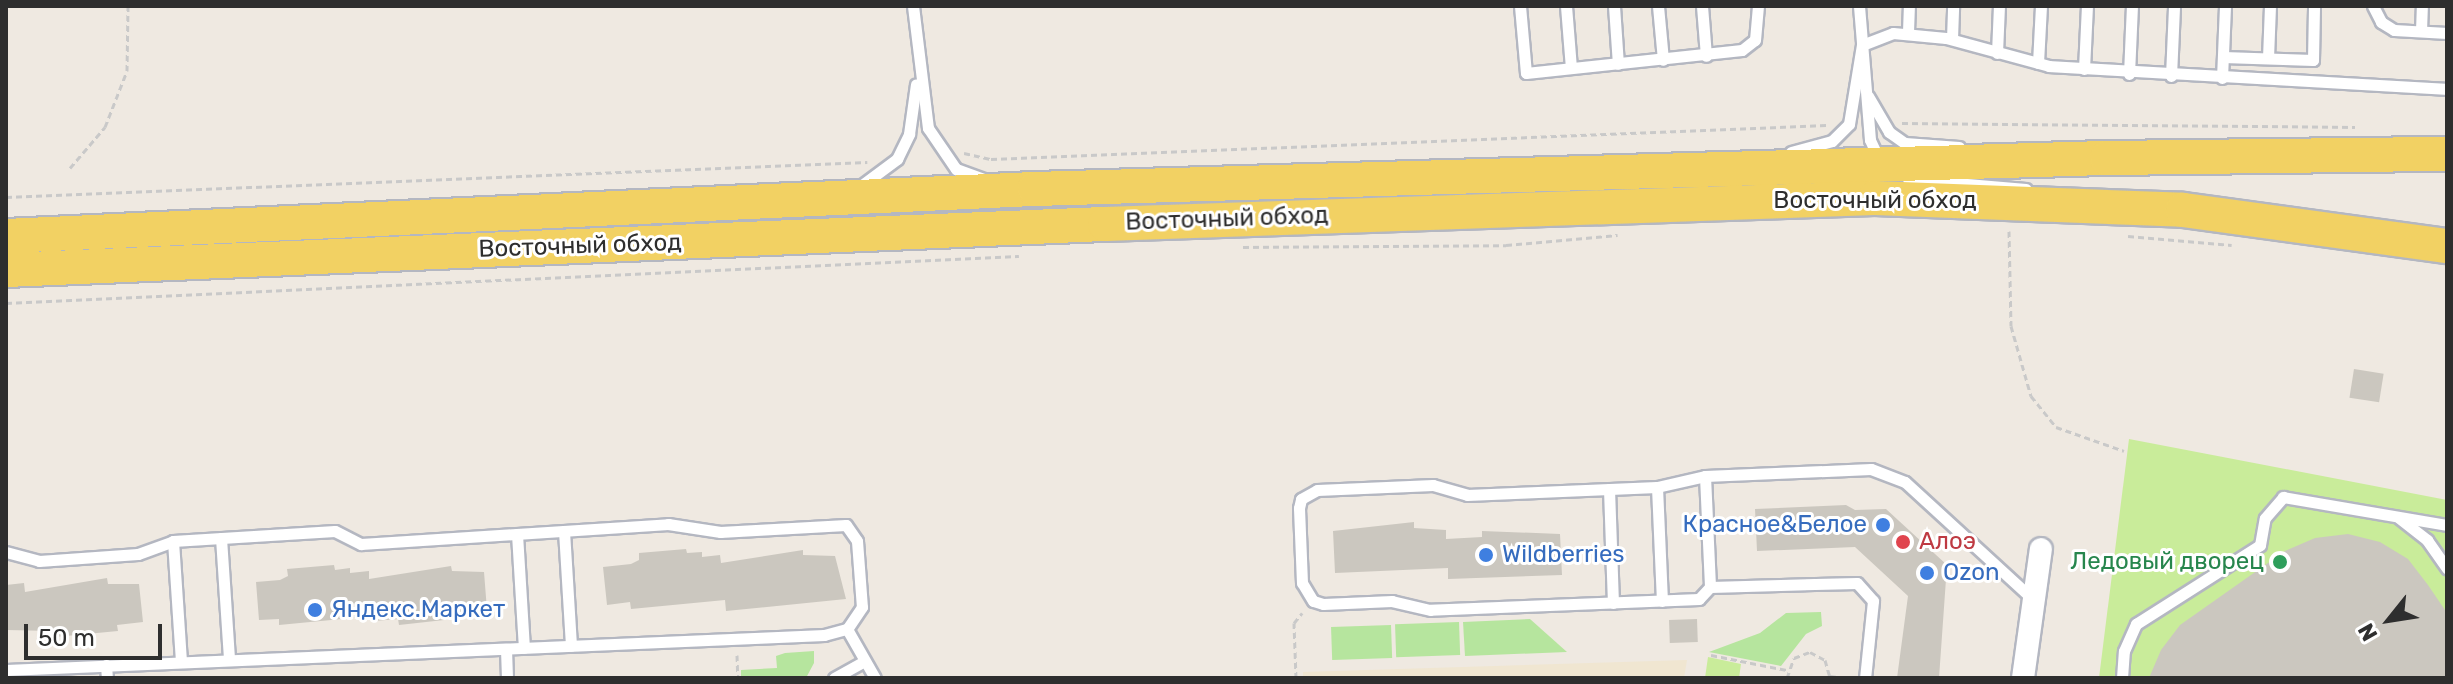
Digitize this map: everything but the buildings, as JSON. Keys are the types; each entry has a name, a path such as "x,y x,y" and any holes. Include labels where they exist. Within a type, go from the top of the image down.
{"main road":[{"name":"Восточный обход","path":"6,236 811,203 1035,189 1861,163 2447,154"},
{"name":"Восточный обход","path":"6,270 1544,208 1875,198 2183,210 2447,246"}],"street":[{"path":"2023,678 2041,549"}],"lane":[{"path":"913,6 917,75 928,128 956,169 1035,189"},
{"path":"1520,6 1526,73 1742,50 1755,40 1758,6"},
{"path":"1566,6 1571,68"},
{"path":"1614,6 1618,64"},
{"path":"1658,6 1663,60"},
{"path":"1702,6 1706,56"},
{"path":"1859,6 1866,93 1861,163 1902,178 2019,187 2073,205"},
{"path":"1908,32 1909,6"},
{"path":"1952,39 1953,6"},
{"path":"1997,53 1999,6"},
{"path":"2038,63 2041,6"},
{"path":"2084,69 2087,6"},
{"path":"2129,74 2132,6"},
{"path":"2171,76 2174,6"},
{"path":"2222,78 2225,6"},
{"path":"2268,58 2270,6"},
{"path":"2223,57 2313,60 2314,6"},
{"path":"2373,6 2381,22 2394,30 2447,33"},
{"path":"2421,31 2422,6"},
{"path":"1862,45 1908,32 1952,39 2038,63 2129,74 2447,89"},
{"path":"1662,169 1797,152 1832,141 1849,124 1862,45"},
{"path":"811,203 852,190 897,159 909,134 917,75"},
{"path":"1866,93 1889,132 1905,143 2107,158"},
{"path":"1544,208 1616,193"},
{"path":"1705,476 1710,587 1699,599 1430,610 1392,601 1313,601 1302,583 1299,508 1308,492 1433,485 1467,495 1657,487 1705,476 1884,470 1905,482 2034,600"},
{"path":"1657,487 1662,601"},
{"path":"1609,489 1613,603"},
{"path":"2122,678 2124,651 2136,624 2260,545 2265,518 2283,497 2447,525"},
{"path":"2397,517 2427,540 2447,569"},
{"path":"6,552 53,560 138,554 173,541 335,531 361,544 668,524 720,532 846,525 857,541 862,607 847,629 824,635 181,662 107,672 6,670"},
{"path":"564,531 571,646"},
{"path":"517,534 524,648"},
{"path":"221,538 229,660"},
{"path":"173,541 181,662"},
{"path":"1710,587 1857,583 1873,601 1865,678"},
{"path":"847,629 875,678"},
{"path":"506,649 507,678"},
{"path":"834,678 865,661"}],"path":[{"path":"70,168 105,127 127,71 128,6"},
{"path":"1899,123 2369,127"},
{"path":"960,149 991,159 1837,124"},
{"path":"6,197 849,167 879,155"},
{"path":"2009,223 2011,326 2031,396 2056,427 2124,451"},
{"path":"1231,248 1506,245 1634,234"},
{"path":"2116,235 2245,245"},
{"path":"6,303 1030,255"},
{"path":"1296,678 1294,623 1313,601"},
{"path":"737,639 738,678"},
{"path":"1787,678 1787,670 1794,658 1810,652 1825,660 1830,677 1845,678"},
{"path":"1711,655 1787,670"}],"shaded area":[{"path":"1687,660 1684,678 1303,678 1303,672"}],"green space":[{"name":"Ледовый дворец","path":"2129,439 2447,500 2447,678 2099,678"},
{"path":"1821,612 1822,626 1806,634 1781,666 1709,652 1760,633 1786,613"},
{"path":"1530,619 1567,652 1465,656 1463,622"},
{"path":"1459,622 1460,655 1396,657 1395,624"},
{"path":"1391,625 1392,658 1332,660 1331,627"},
{"path":"814,651 814,663 806,678 741,678 741,670 777,668 776,656"},
{"path":"1708,657 1741,664 1739,678 1705,678"}],"place":[{"name":"Красное&Белое","path":"1883,525"},
{"name":"Алоэ","path":"1903,542"},
{"name":"Wildberries","path":"1486,555"},
{"name":"Ледовый дворец","path":"2280,562"},
{"name":"Ozon","path":"1927,573"},
{"name":"Яндекс.Маркет","path":"315,610"}]}
